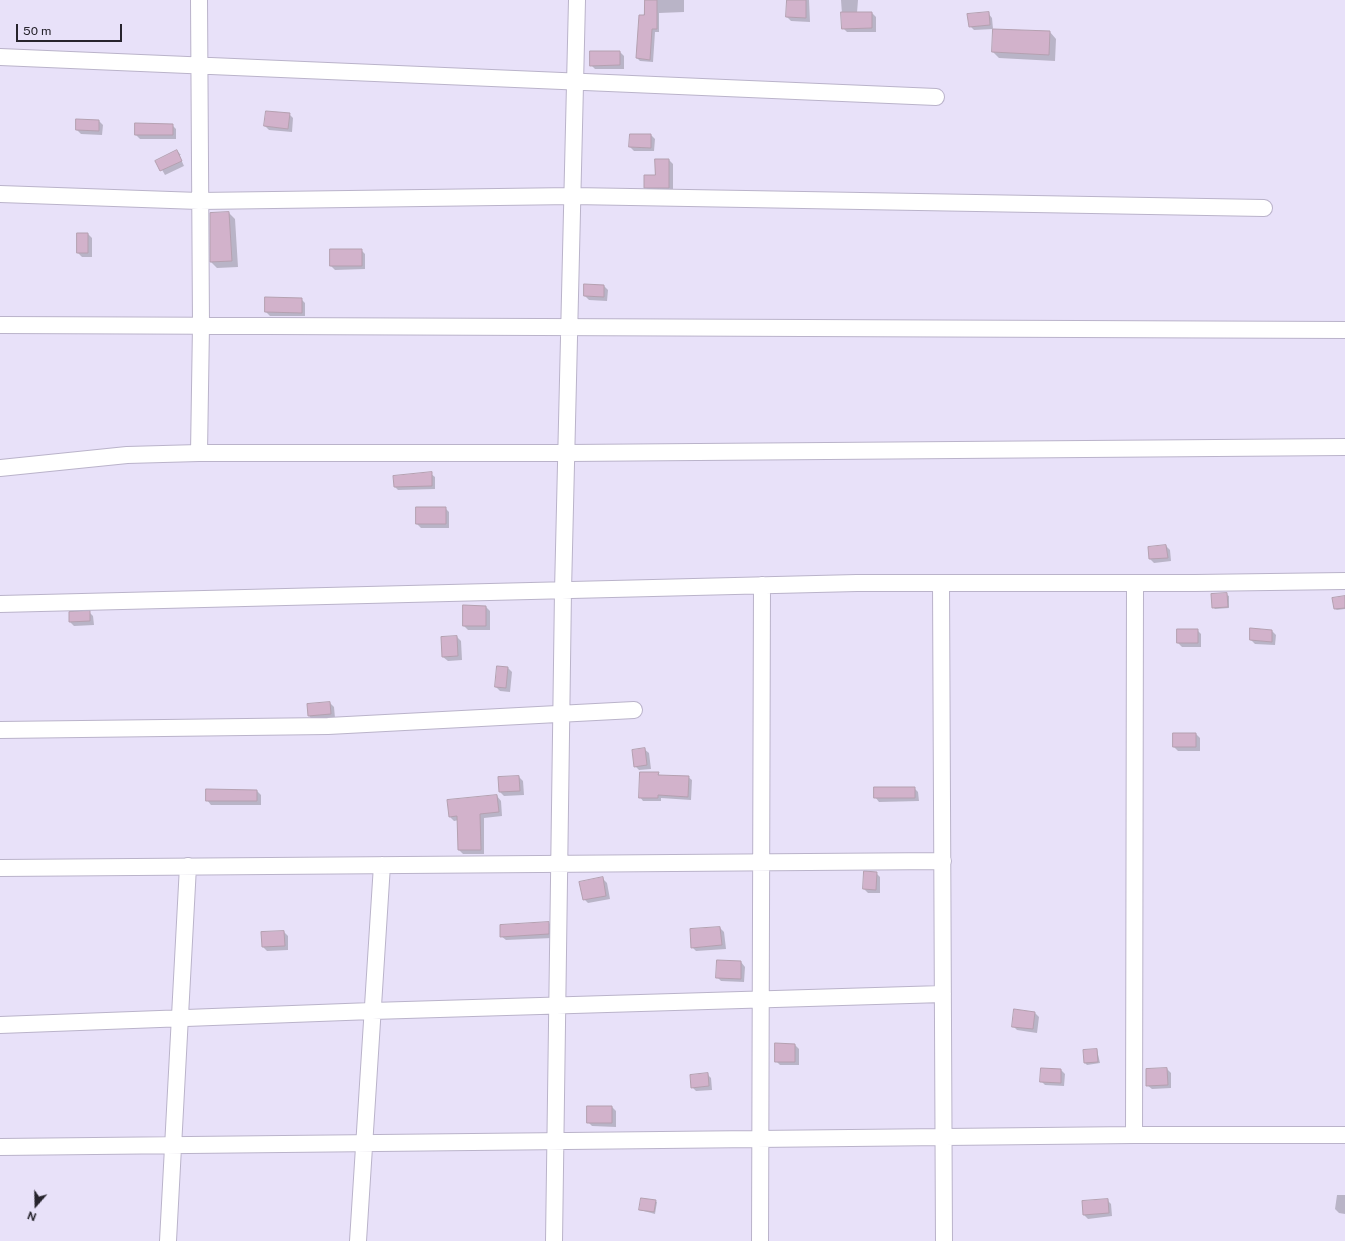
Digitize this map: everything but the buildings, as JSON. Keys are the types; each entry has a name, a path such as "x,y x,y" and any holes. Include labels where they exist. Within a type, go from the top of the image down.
{"street":[{"path":"199,0 198,66 201,326 199,453"},
{"path":"554,1241 563,713 563,591 568,453 576,0"},
{"path":"0,57 936,97"},
{"path":"0,194 199,201 573,196 1264,208"},
{"path":"0,325 1345,330"},
{"path":"0,468 127,455 199,453 568,453 1345,447"},
{"path":"0,604 762,585 1345,580"},
{"path":"941,583 944,1241"},
{"path":"1134,1134 1135,583"},
{"path":"760,1241 762,585"},
{"path":"0,730 328,726 634,710"},
{"path":"0,868 943,861"},
{"path":"358,1241 382,865"},
{"path":"168,1241 188,866"},
{"path":"0,1025 372,1011 943,994"},
{"path":"0,1147 1134,1134 1345,1135"}]}
